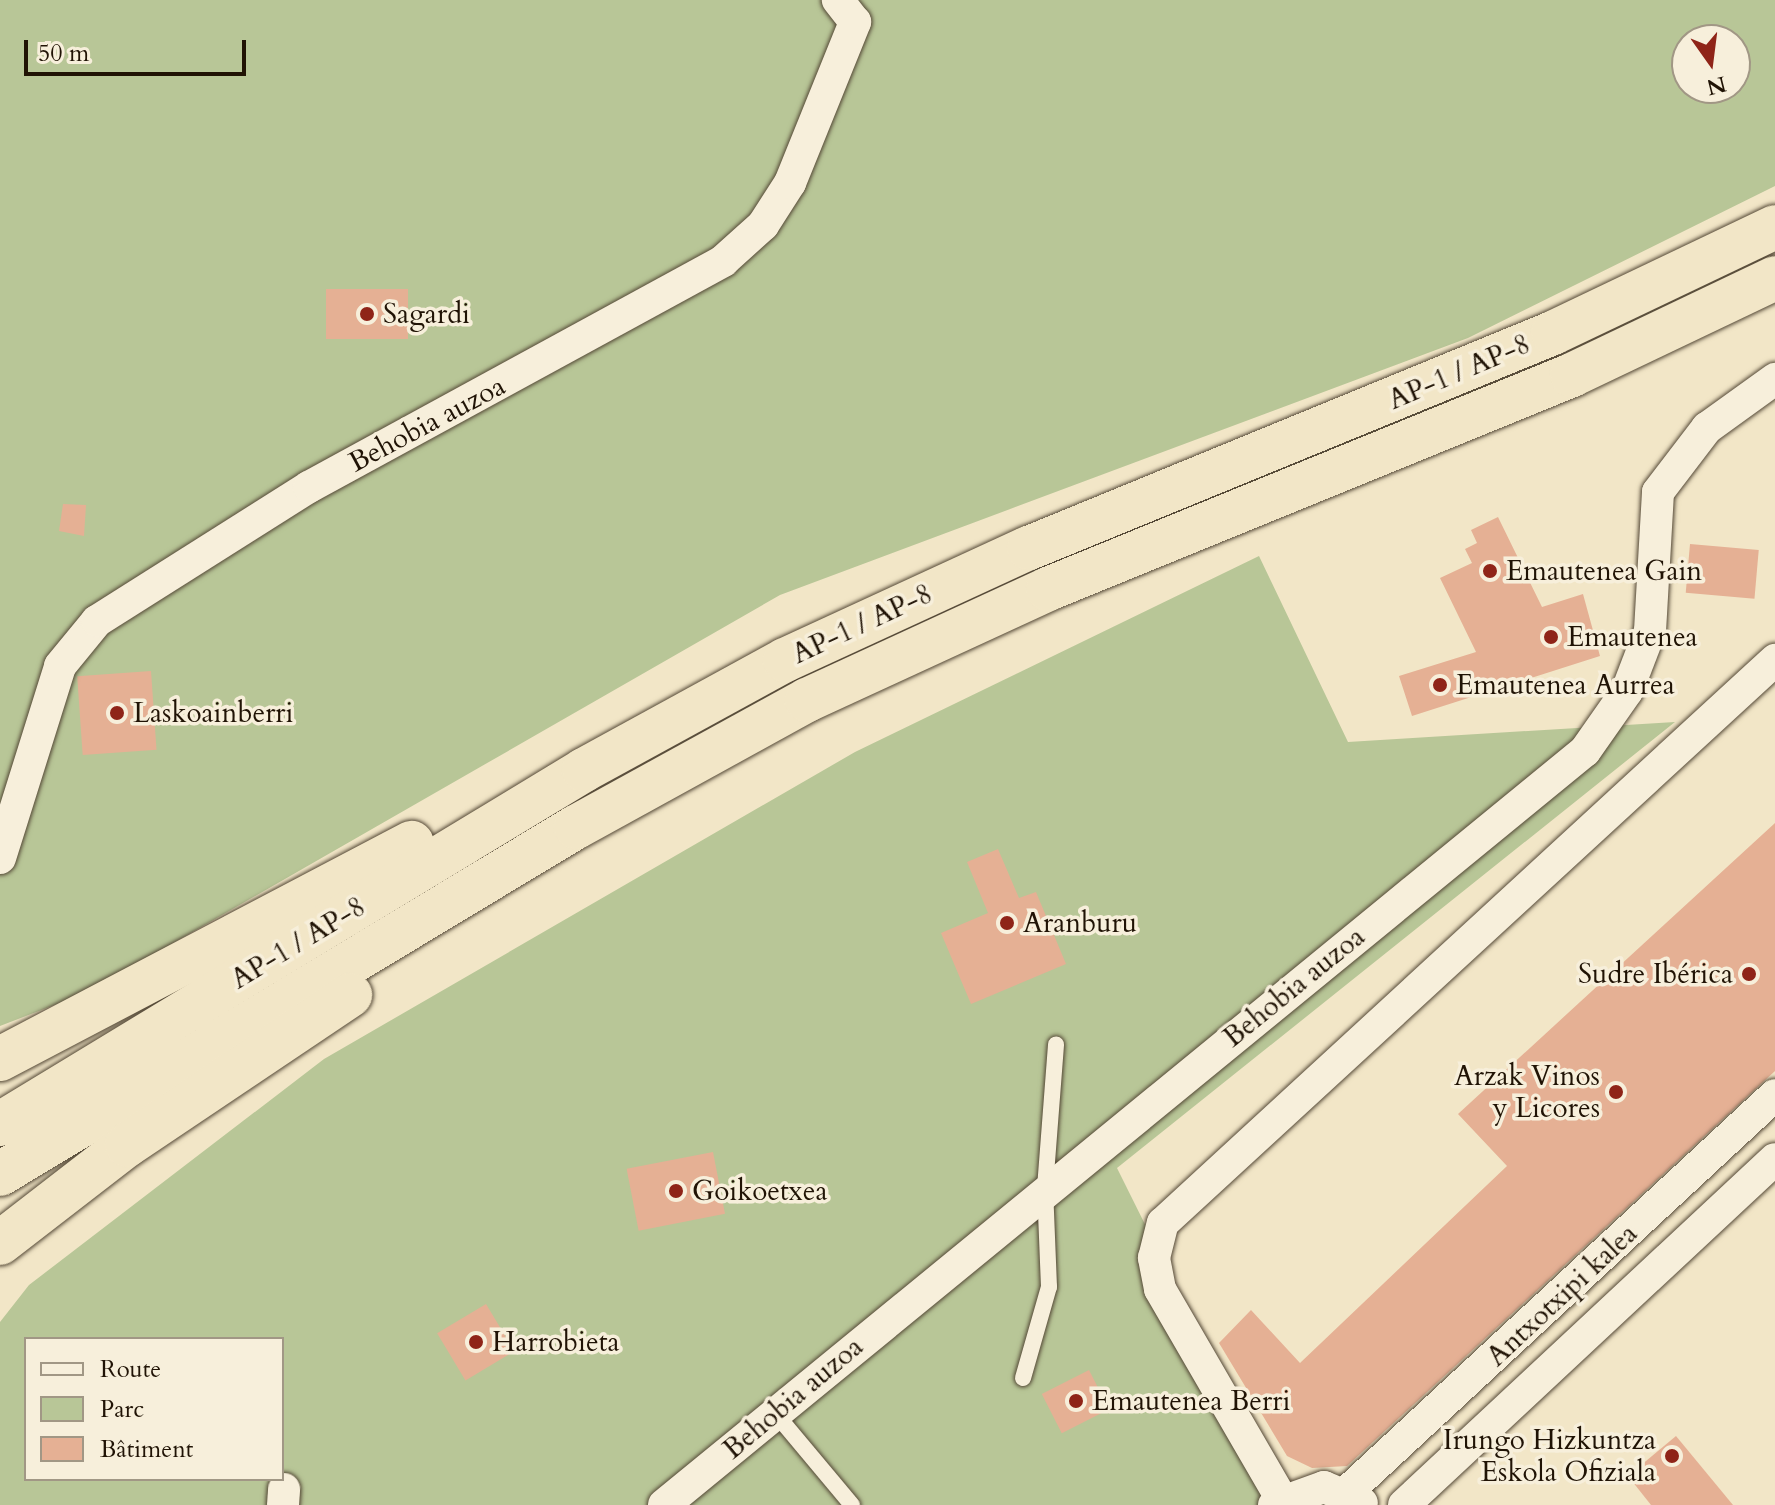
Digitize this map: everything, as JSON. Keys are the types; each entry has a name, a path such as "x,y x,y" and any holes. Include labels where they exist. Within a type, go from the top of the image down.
{"highway":[{"name":"AP-1 / AP-8","path":"0,1124 584,770 906,603 1553,333 1775,227"},
{"name":"AP-1 / AP-8","path":"0,1174 576,827 926,643 1572,375 1775,278"},
{"path":"0,1059 407,845 584,770"},
{"path":"0,1243 127,1145 524,879 576,827"}],"street":[{"name":"Behobia auzoa","path":"0,858 60,666 97,621 309,487 723,261 763,225 790,183 855,22 838,0"},
{"name":"Behobia auzoa","path":"664,1505 1045,1188 1585,751 1627,691 1650,631 1658,492 1707,428 1775,379"},
{"path":"1355,1499 1302,1489 1277,1501 1160,1289 1154,1258 1163,1223 1775,660"},
{"name":"Antxotxipi kalea","path":"1355,1499 1775,1095"},
{"name":"Antxotxipi kalea","path":"1404,1505 1775,1159"}],"lane":[{"path":"1023,1378 1049,1287 1045,1188 1056,1044"},
{"path":"775,1413 852,1505"}],"green space":[{"path":"0,0 1775,0 1775,186 1468,338 780,595 88,992 0,1026"},
{"path":"1259,556 1348,742 1675,722 1117,1168 1281,1498 1277,1505 0,1505 0,1322 29,1285 324,1059 855,752"}],"building":[{"name":"Sagardi","path":"326,289 408,289 408,339 326,339"},
{"path":"63,504 86,505 84,536 59,531"},
{"path":"1498,517 1542,607 1583,594 1600,656 1412,716 1399,676 1476,652 1440,578 1472,563 1465,549 1477,543 1471,530"},
{"path":"1690,544 1759,550 1754,599 1686,593"},
{"name":"Laskoainberri","path":"151,671 157,750 83,755 77,676"},
{"path":"1775,823 1775,1071 1347,1466 1312,1468 1287,1456 1219,1343 1251,1310 1300,1363 1507,1166 1458,1114"},
{"name":"Aranburu","path":"998,849 1019,898 1036,892 1066,964 971,1004 941,933 988,913 967,862"},
{"name":"Goikoetxea","path":"713,1152 725,1214 639,1231 627,1169"},
{"name":"Harrobieta","path":"486,1304 514,1351 465,1381 437,1333"},
{"name":"Emautenea Berri","path":"1089,1370 1109,1409 1062,1433 1042,1394"},
{"name":"Irungo Hizkuntza Eskola Ofiziala","path":"1676,1436 1733,1505 1651,1505 1628,1476"}],"place":[{"name":"Sagardi","path":"367,314"},
{"name":"Emautenea Gain","path":"1490,571"},
{"name":"Emautenea","path":"1551,637"},
{"name":"Emautenea Aurrea","path":"1440,685"},
{"name":"Laskoainberri","path":"117,713"},
{"name":"Aranburu","path":"1007,923"},
{"name":"Sudre Ibérica","path":"1749,974"},
{"name":"Arzak Vinos y Licores","path":"1616,1092"},
{"name":"Goikoetxea","path":"676,1191"},
{"name":"Harrobieta","path":"476,1342"},
{"name":"Emautenea Berri","path":"1076,1401"},
{"name":"Irungo Hizkuntza Eskola Ofiziala","path":"1672,1456"}]}
